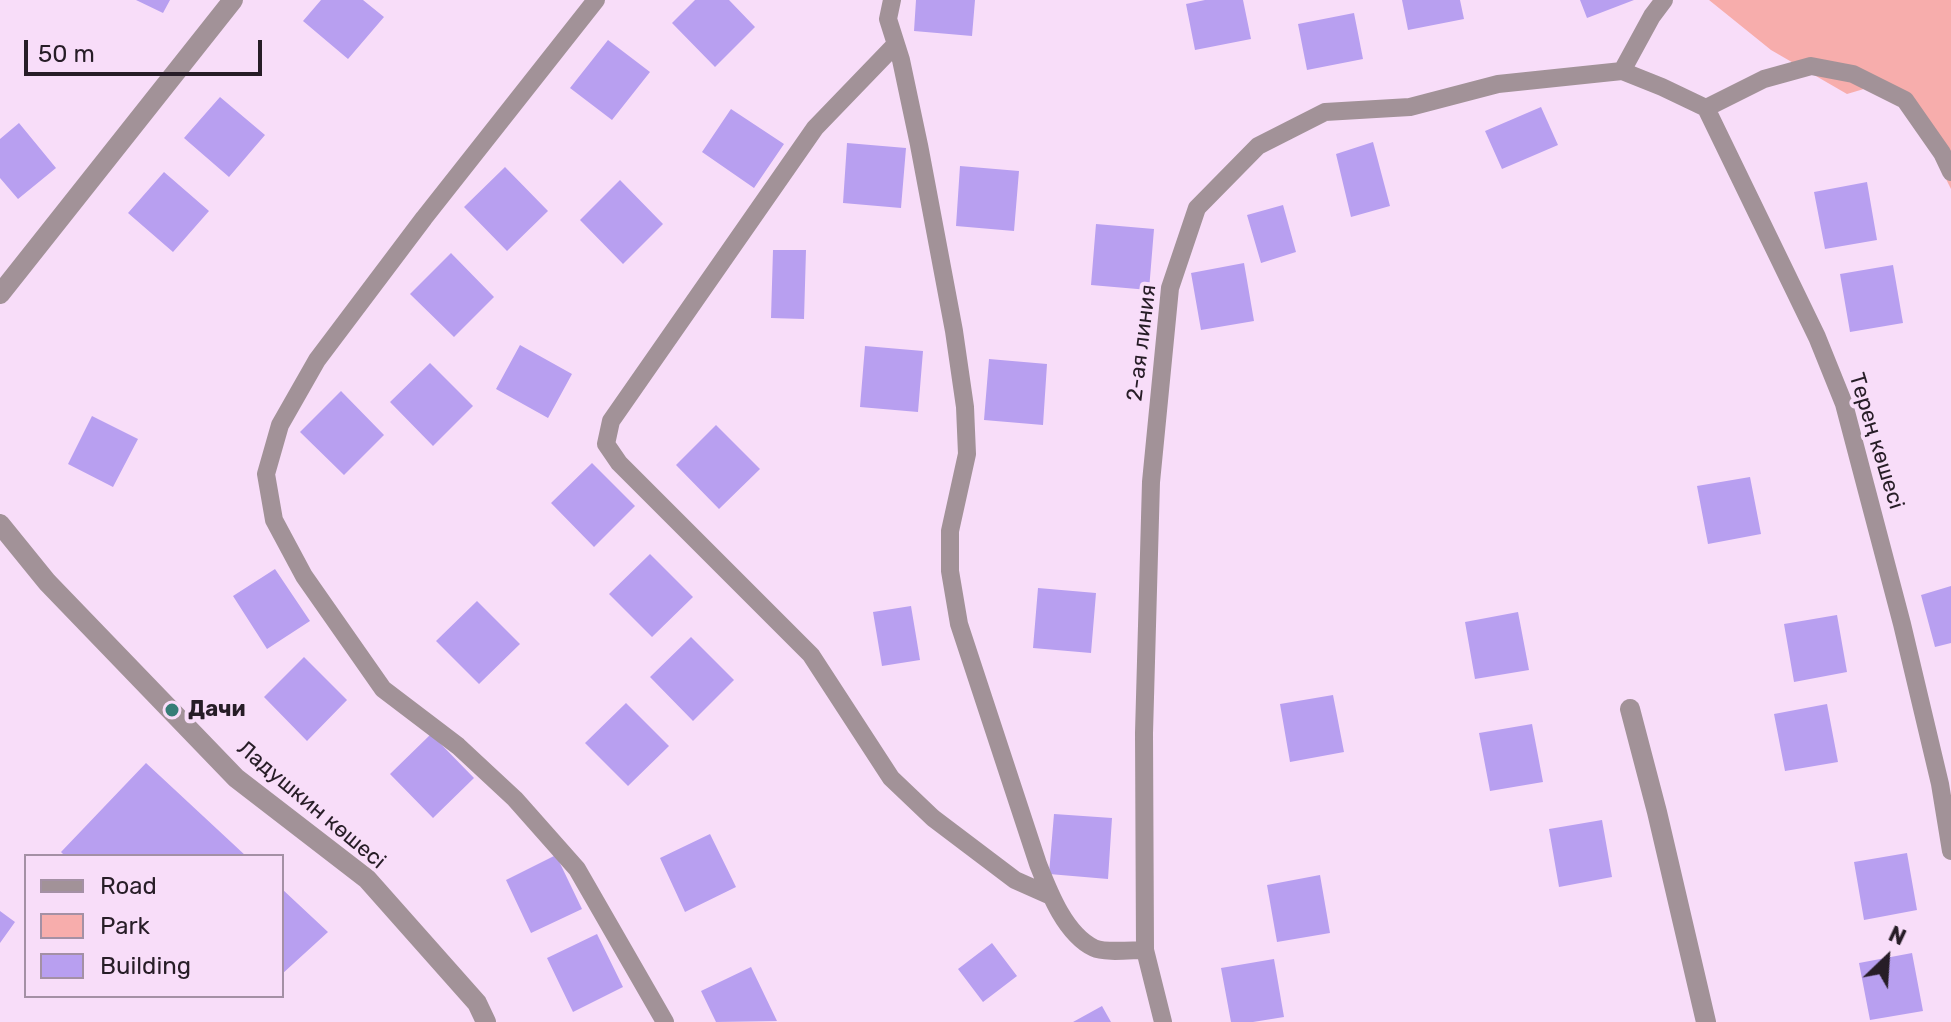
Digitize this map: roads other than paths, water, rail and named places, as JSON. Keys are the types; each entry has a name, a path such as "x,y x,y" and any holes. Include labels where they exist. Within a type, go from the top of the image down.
{"street":[{"path":"0,294 233,0"},
{"name":"Ладушкин көшесі","path":"0,524 47,582 236,778 367,879 477,1003 486,1022"},
{"path":"1630,709 1706,1022"}],"lane":[{"path":"596,0 424,218 317,360 280,425 266,474 274,520 304,576 383,689 458,746 515,799 577,869 665,1022"},
{"path":"1664,0 1622,71 1706,108 1764,79 1811,66 1853,74 1905,100 1942,153 1951,172"},
{"path":"890,1 888,19 919,145 965,407 967,454 950,531 950,571 959,624 1051,896 1075,934 1096,949 1145,950"},
{"path":"896,44 815,128 611,421 606,444 619,463 811,655 891,778 933,818 1015,880 1051,896"},
{"name":"2-ая линия","path":"1163,1022 1145,950 1144,733 1151,482 1170,288 1197,208 1258,146 1325,112 1410,107 1498,84 1622,71"},
{"name":"Терең көшесі","path":"1706,108 1817,337 1844,404 1894,593 1936,769 1951,851"}],"place":[{"name":"Дачи","path":"172,710"}]}
